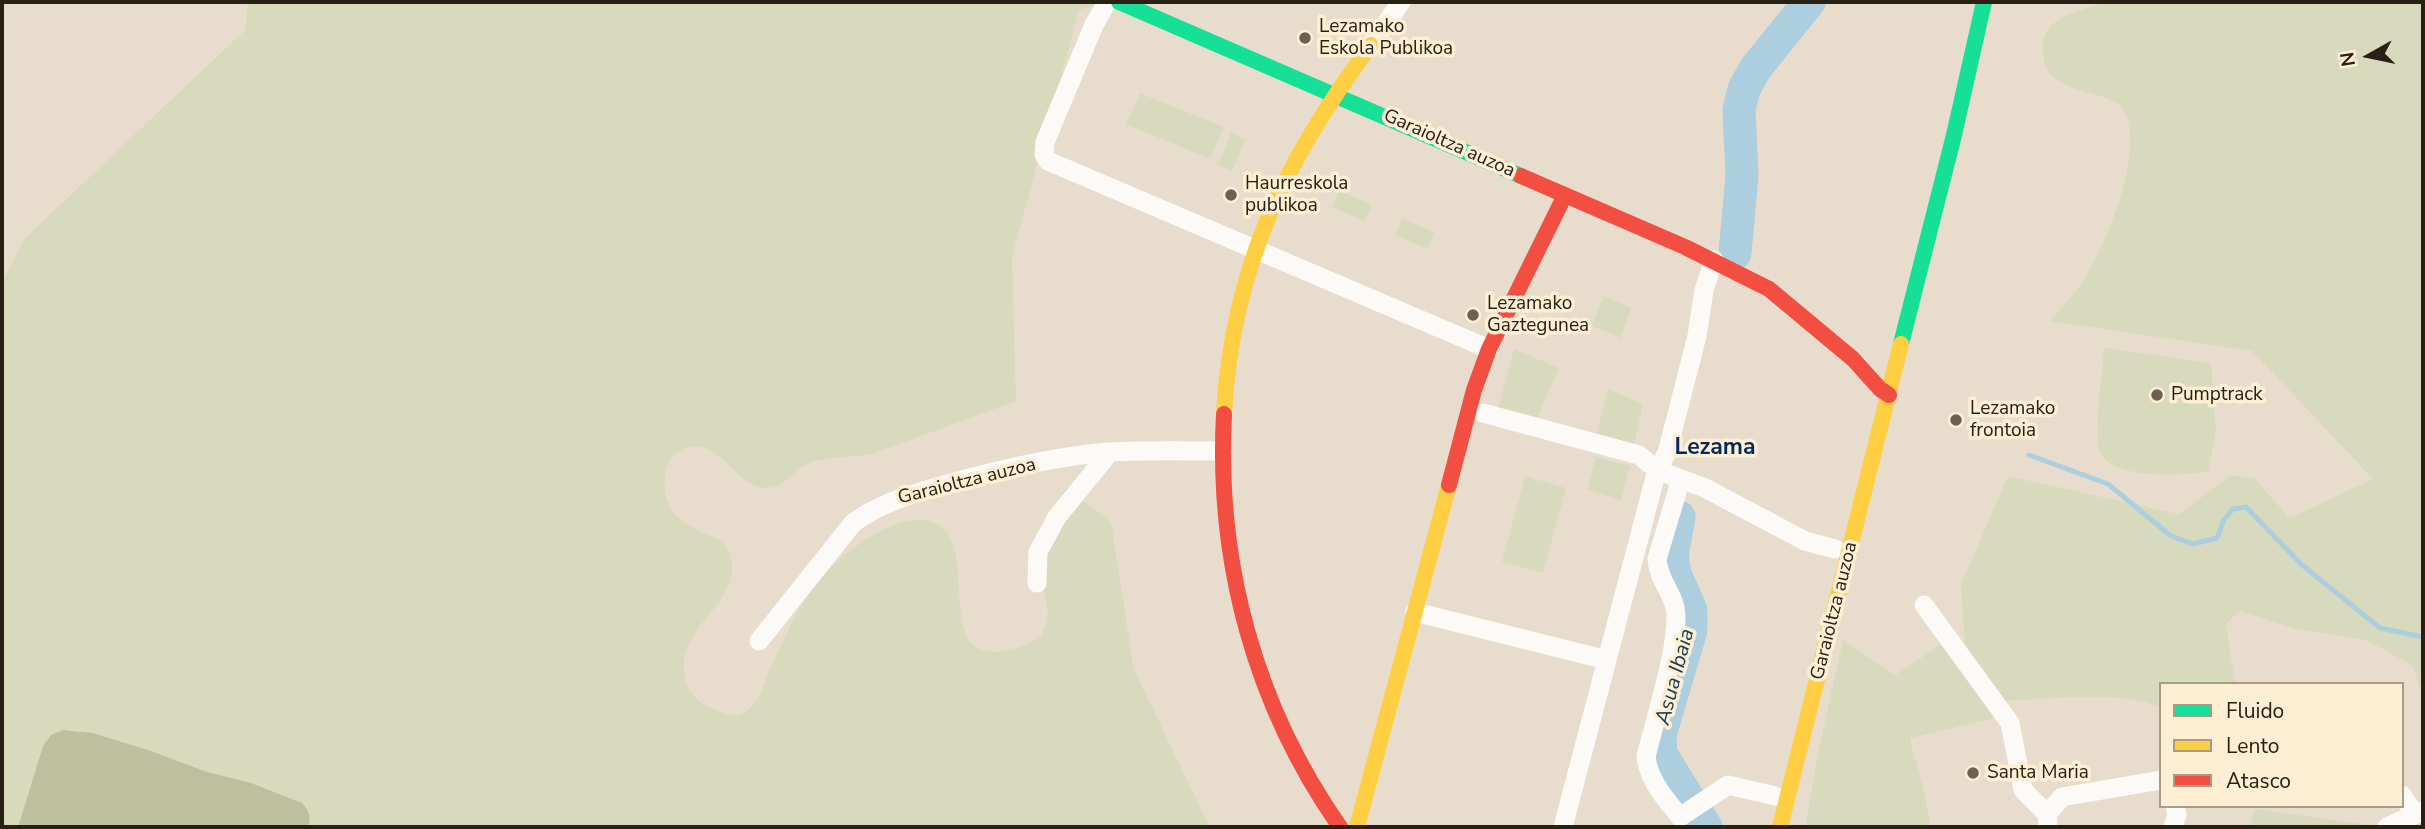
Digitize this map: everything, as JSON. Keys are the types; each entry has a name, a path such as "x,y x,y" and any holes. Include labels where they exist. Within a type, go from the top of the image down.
{"street":[{"path":"1107,2 1094,25 1045,142 1044,155 1048,161 1489,349"},
{"name":"Garaioltza auzoa","path":"1119,2 1714,260 1769,289 1853,359 1880,390 1889,395"},
{"path":"1340,827 1304,772 1275,712 1254,657 1237,592 1227,527 1222,451 1225,390 1240,307 1255,249 1286,174 1334,94 1401,2"},
{"name":"Garaioltza auzoa","path":"1780,827 1954,135 1984,2"},
{"path":"1357,827 1474,390 1489,349 1565,195"},
{"path":"1563,827 1657,470 1667,453 1697,337 1704,290 1714,260"},
{"path":"1483,412 1639,455 1657,470 1705,488 1805,541 1835,549"},
{"name":"Garaioltza auzoa","path":"759,641 853,523 873,509 899,497 989,472 1110,452 1222,451"},
{"path":"1037,583 1038,552 1056,517 1110,452"},
{"path":"1681,479 1657,559 1658,572 1676,612 1672,650 1646,757 1647,768 1680,817 1728,785 1775,796"},
{"path":"1924,605 2010,723 2023,790 2047,820 2062,797 2159,782"},
{"path":"1415,612 1606,660"},
{"path":"2387,827 2419,813 2404,797"},
{"path":"1329,810 1343,810 1364,800"},
{"path":"2173,827 2177,814 2176,808"}],"green space":[{"path":"248,2 1106,2 1079,10 1012,257 1016,401 875,453 810,463 780,485 768,488 749,482 709,450 699,447 686,448 676,453 666,471 666,495 670,506 685,523 725,545 730,554 732,569 726,591 698,628 687,648 684,659 685,680 695,697 703,704 730,715 737,715 751,708 797,613 822,576 862,542 908,521 922,520 942,527 953,544 958,566 961,615 967,636 979,649 1001,651 1029,644 1039,637 1047,622 1038,557 1045,525 1066,488 1111,522 1134,670 1210,827 308,827 310,823 207,772 151,751 76,730 57,732 43,746 18,827 2,827 2,283 24,239 245,30"},
{"path":"2108,2 2423,2 2423,696 2412,665 2366,640 2295,629 2240,611 2226,624 2235,682 2159,682 2159,707 2123,698 2102,697 1994,700 1995,712 1991,719 1911,738 1931,827 1805,827 1843,640 1895,675 1946,641 1965,647 1961,584 2008,476 2179,514 2231,475 2254,478 2290,518 2373,479 2252,351 2050,321 2083,281 2096,259 2115,214 2129,162 2127,118 2117,103 2057,80 2044,60 2044,40 2048,30 2064,16"},
{"path":"1140,93 1224,127 1210,159 1126,124"},
{"path":"1231,133 1246,139 1232,171 1218,165"},
{"path":"1339,190 1372,205 1364,221 1332,207"},
{"path":"1402,218 1434,232 1427,249 1395,235"},
{"path":"1603,296 1631,308 1621,338 1592,326"},
{"name":"Pumptrack","path":"2104,348 2211,363 2216,431 2208,471 2149,474 2133,472 2107,461 2098,444"},
{"path":"1514,349 1559,368 1535,423 1497,413"},
{"path":"1608,389 1643,404 1633,450 1595,441"},
{"path":"1596,457 1630,466 1621,500 1587,490"},
{"path":"1525,476 1566,488 1543,573 1502,562"},
{"path":"63,730 93,733 207,772 251,783 302,803 309,814 308,827 18,827 43,746 51,735"},
{"path":"2255,809 2383,827 2250,827"}],"waterway":[{"name":"Asua Ibaia","path":"1735,253 1742,176 1739,110 1744,89 1755,69 1809,2"},
{"path":"2029,455 2108,484 2171,536 2193,544 2217,538 2224,520 2233,509 2246,507 2301,564 2380,628 2423,637"},
{"name":"Asua Ibaia","path":"1679,517 1672,556 1675,574 1691,610 1691,630 1660,735 1661,754 1706,827"}],"traffic: fast":[{"path":"1119,2 1521,176"},
{"path":"1901,344 1954,135 1984,2"}],"traffic: slow":[{"path":"1224,414 1229,361 1238,311 1251,263 1268,218 1313,131 1371,45"},
{"path":"1780,827 1901,344"},
{"path":"1357,827 1449,485"}],"traffic: jam":[{"path":"1521,176 1685,247 1769,289 1853,359 1880,389 1889,395"},
{"path":"1449,485 1474,390 1489,349 1565,195"},
{"path":"1224,414 1223,469 1227,524 1247,631 1285,732 1310,781 1340,827"}],"place":[{"name":"Lezamako Eskola Publikoa","path":"1305,38"},
{"name":"Haurreskola publikoa","path":"1231,195"},
{"name":"Lezamako Gaztegunea","path":"1473,315"},
{"name":"Pumptrack","path":"2157,395"},
{"name":"Lezamako frontoia","path":"1956,420"},
{"name":"Santa Maria","path":"1973,773"}],"district":[{"name":"Lezama","path":"1715,448"}]}
